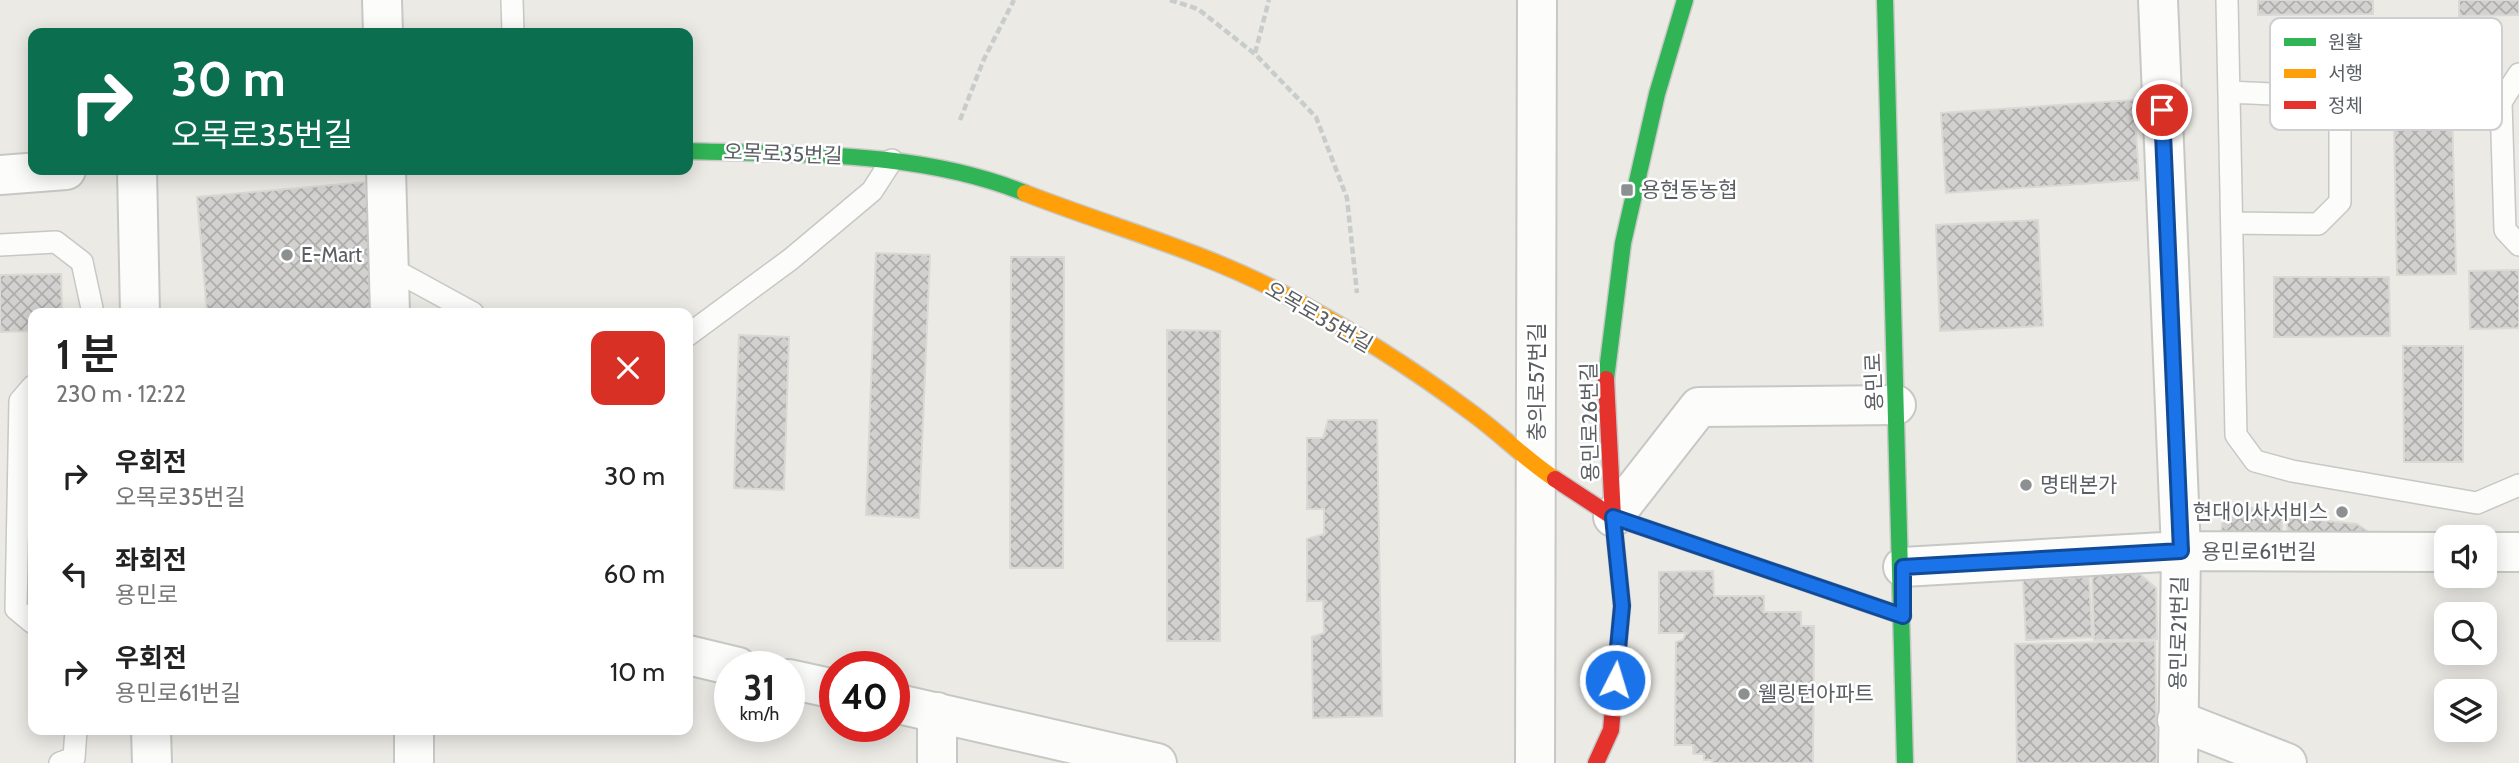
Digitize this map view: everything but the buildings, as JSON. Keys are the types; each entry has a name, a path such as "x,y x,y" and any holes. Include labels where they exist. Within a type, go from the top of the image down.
{"street":[{"path":"382,0 383,28"},
{"name":"충의로57번길","path":"1535,763 1537,0"},
{"name":"용민로26번길","path":"1596,763 1611,730 1622,606 1613,517 1612,448 1606,383 1623,243 1657,94 1685,0"},
{"name":"용민로","path":"1885,0 1903,567 1905,763"},
{"name":"용민로21번길","path":"2158,0 2181,551 2178,763"},
{"name":"오목로35번길","path":"693,151 876,157 892,160 999,182 1096,221 1174,246 1278,290 1473,413 1536,467 1613,517 1903,616"},
{"path":"0,175 28,173"},
{"path":"137,175 140,308"},
{"path":"386,175 390,308"},
{"path":"1613,517 1699,407 1896,405"},
{"name":"용민로61번길","path":"1903,567 2181,551 2434,552"},
{"path":"2497,552 2519,552"},
{"path":"693,656 714,661"},
{"path":"910,706 1157,763"},
{"path":"937,712 937,763"},
{"path":"2177,720 2287,763"},
{"path":"151,735 152,763"}],"lane":[{"path":"512,0 513,28"},
{"path":"2227,0 2236,435 2255,461 2292,471 2477,503 2519,485"},
{"path":"2502,100 2519,74"},
{"path":"2229,92 2270,94"},
{"path":"2502,109 2511,168 2505,230 2519,244"},
{"path":"2232,223 2318,224 2340,202 2340,130"},
{"path":"693,331 791,259 872,191 892,160"},
{"path":"0,245 55,242 82,262 92,308"},
{"path":"387,266 464,308"},
{"path":"28,392 20,401 16,609 28,619"},
{"path":"61,763 74,758 76,735"}],"path":[{"path":"960,120 984,59 1014,0"},
{"path":"1170,0 1198,9 1255,54 1316,117 1347,198 1357,293"},
{"path":"1255,54 1269,0"}],"traffic: fast":[{"path":"1606,379 1623,243 1657,94 1685,0"},
{"path":"1885,0 1905,763"},
{"path":"693,151 859,157 901,162 985,179 1025,193"}],"traffic: slow":[{"path":"1025,193 1216,263 1303,304 1426,380 1483,421 1555,479"}],"traffic: jam":[{"path":"1596,763 1611,730 1622,605 1613,517 1606,379"},
{"path":"1555,479 1613,517 1903,616"}],"place":[{"name":"용현동농협","path":"1627,190"},
{"name":"E-Mart","path":"287,255"},
{"name":"명태본가","path":"2026,485"},
{"name":"현대이사서비스","path":"2342,512"},
{"name":"웰링턴아파트","path":"1744,694"}],"route":[{"path":"1615,680 1622,606 1613,517 1903,616 1903,567 2181,551 2162,110"}]}
